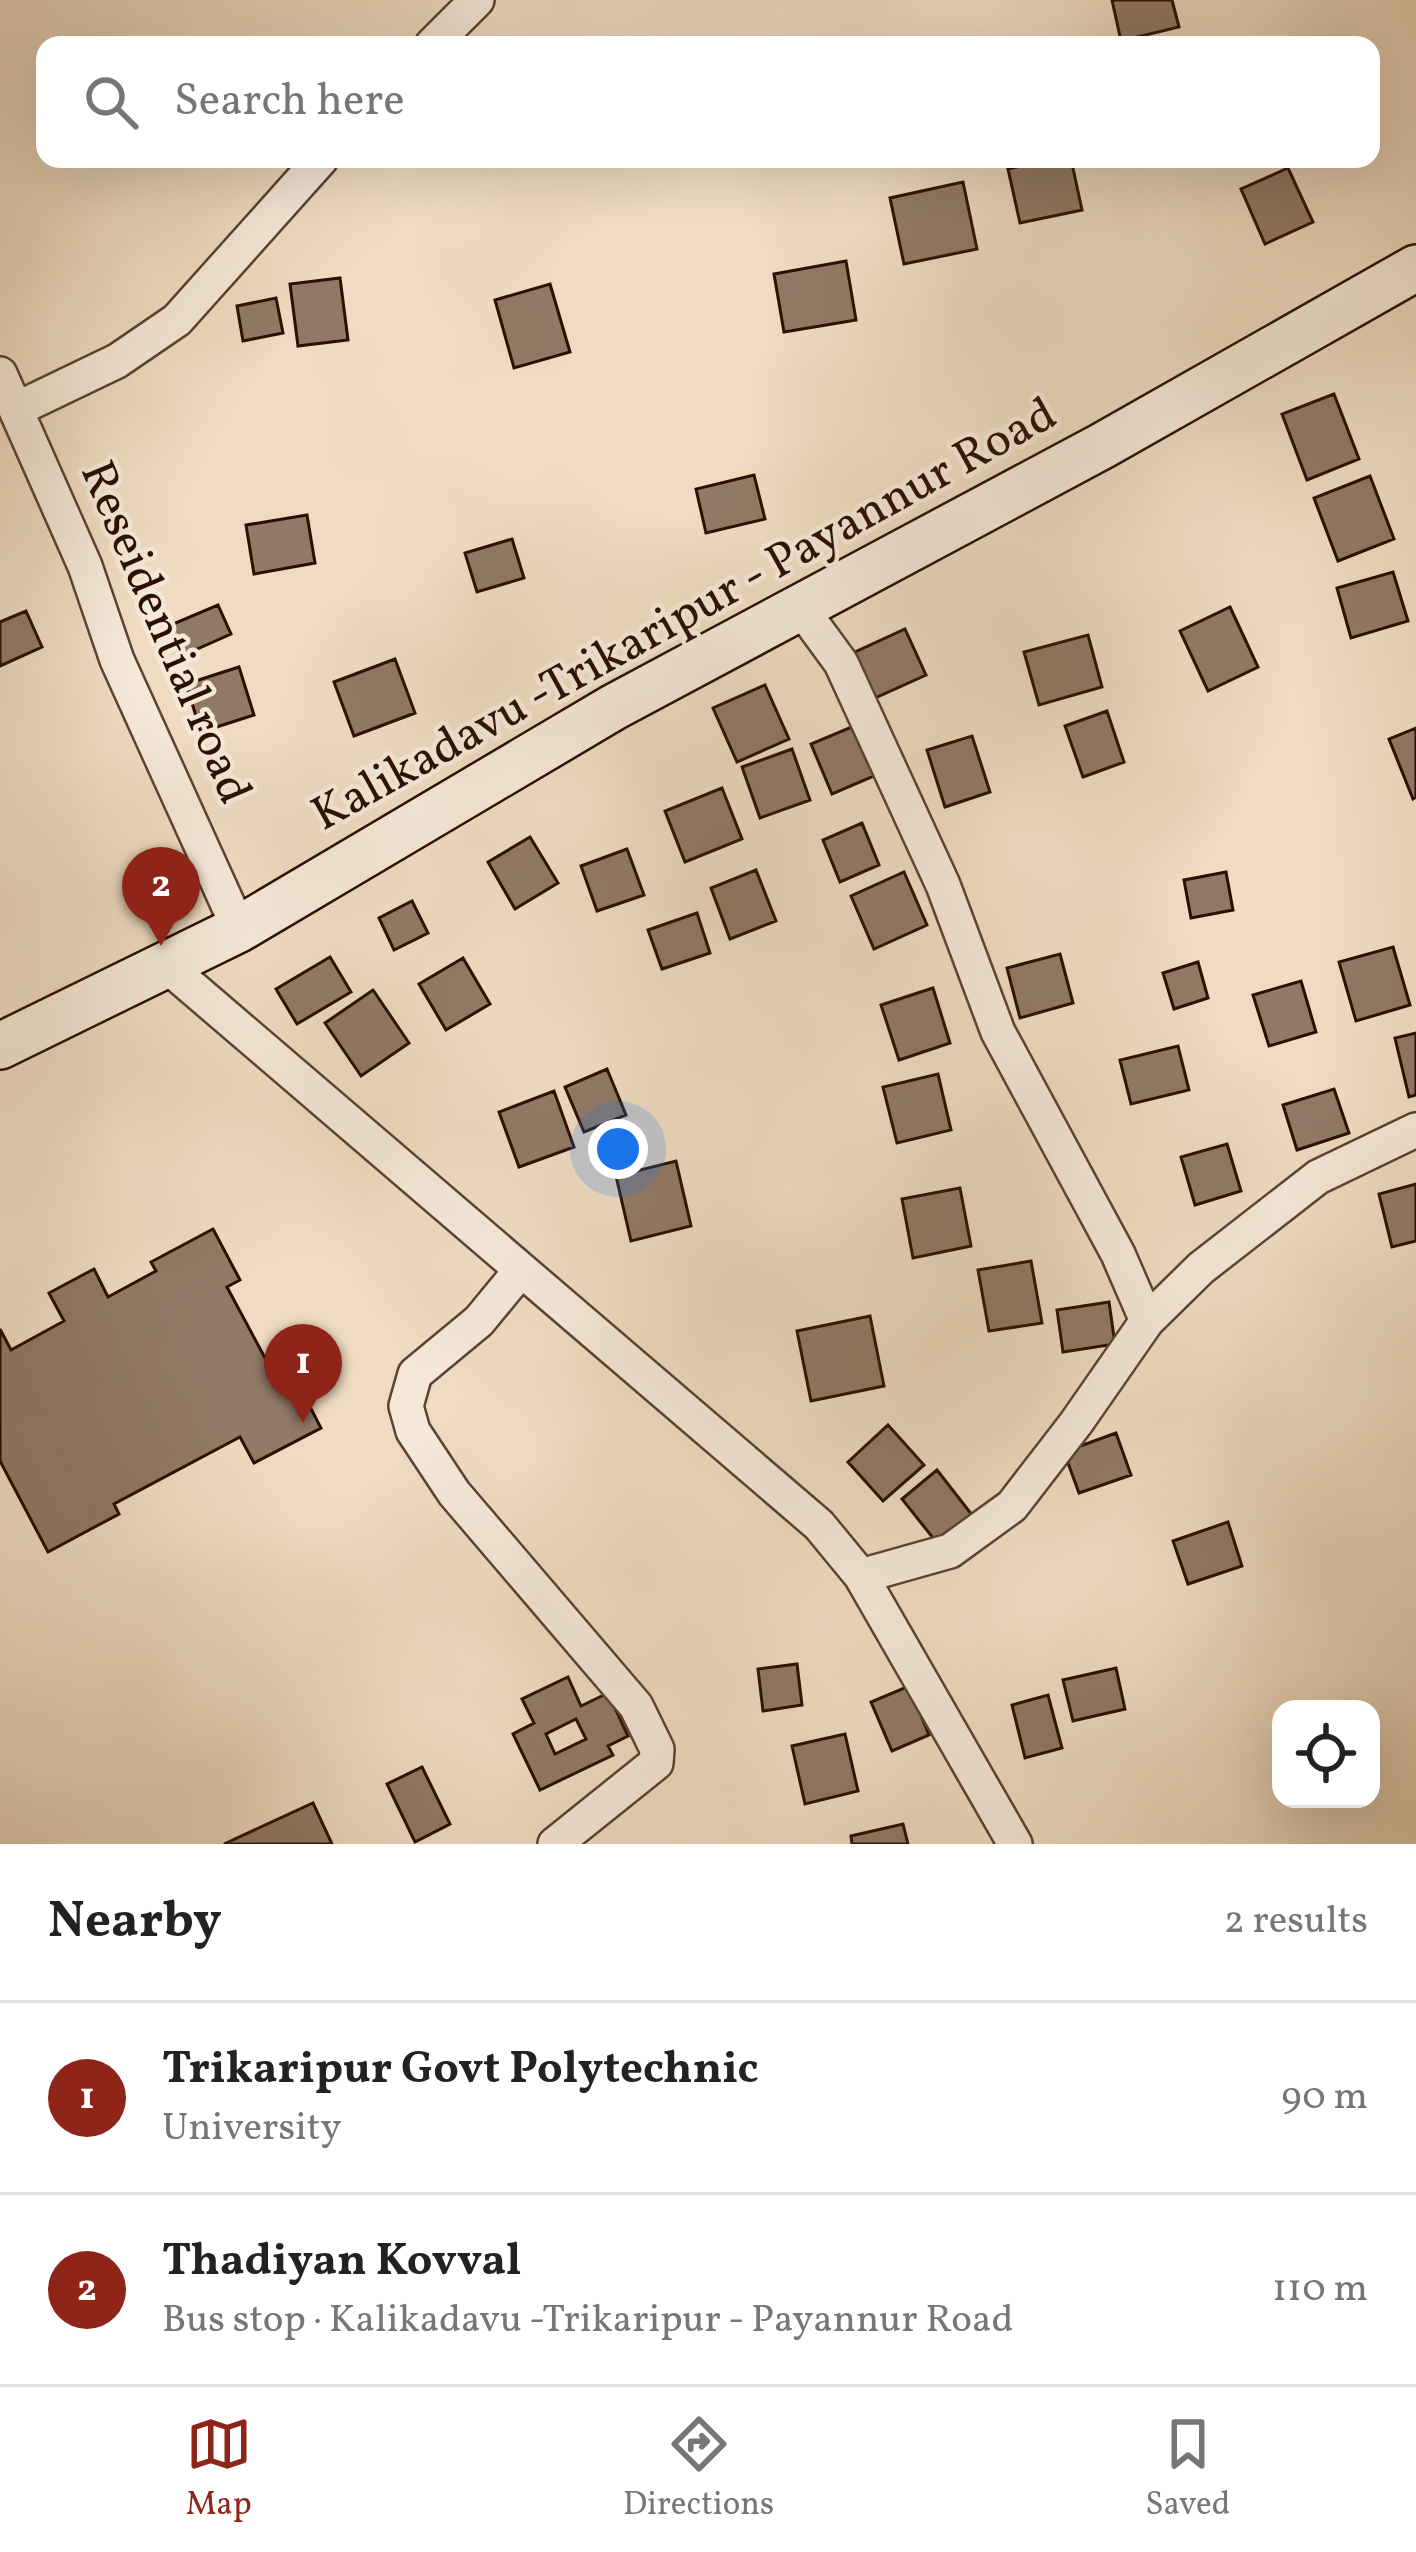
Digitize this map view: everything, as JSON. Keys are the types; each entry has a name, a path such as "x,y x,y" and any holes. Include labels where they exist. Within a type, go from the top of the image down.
{"main road":[{"name":"Kalikadavu -Trikaripur - Payannur Road","path":"0,1046 239,929 614,707 1102,446 1416,268"}],"street":[{"path":"441,36 477,0"},
{"path":"17,409 117,362 177,320 313,168"},
{"name":"Reseidential road","path":"0,374 85,566 117,660 239,929"},
{"path":"800,608 851,682 943,885 998,1032 1118,1254 1147,1321"},
{"path":"166,966 819,1525 860,1576 1015,1844"},
{"path":"860,1576 950,1550 1012,1506 1147,1321 1201,1268 1318,1177 1415,1133"},
{"path":"521,1270 479,1321 415,1374 406,1406 412,1431 454,1493 635,1706 657,1749 656,1763 555,1844"}],"building":[{"path":"1112,0 1172,0 1179,27 1120,36"},
{"path":"1073,168 1082,210 1020,223 1008,169"},
{"path":"1288,168 1313,222 1265,244 1241,189"},
{"path":"963,182 977,249 904,264 890,198"},
{"path":"846,261 856,320 784,332 774,274"},
{"path":"340,278 348,340 298,346 290,284"},
{"path":"550,284 570,352 514,368 495,300"},
{"path":"276,298 283,333 243,341 237,306"},
{"path":"1334,394 1359,459 1307,480 1282,414"},
{"path":"754,475 765,519 706,533 696,489"},
{"path":"1370,476 1394,539 1338,561 1314,498"},
{"path":"307,515 315,563 254,574 246,525"},
{"path":"512,539 524,578 477,592 465,553"},
{"path":"1393,572 1408,621 1351,638 1337,588"},
{"path":"218,605 231,634 179,657 166,627"},
{"path":"1230,607 1258,667 1208,691 1180,631"},
{"path":"26,611 42,647 0,666 0,622"},
{"path":"905,629 926,675 875,698 855,652"},
{"path":"1088,635 1102,687 1039,705 1024,652"},
{"path":"395,659 415,713 354,736 334,682"},
{"path":"239,667 254,715 201,732 186,684"},
{"path":"765,685 789,739 737,762 713,708"},
{"path":"1107,711 1124,762 1083,777 1065,726"},
{"path":"854,726 874,776 832,794 811,744"},
{"path":"1416,728 1416,797 1413,799 1389,739"},
{"path":"972,736 990,792 945,807 927,750"},
{"path":"792,749 810,800 760,818 742,767"},
{"path":"722,788 742,839 685,862 665,811"},
{"path":"862,823 879,865 840,882 823,840"},
{"path":"530,837 558,883 515,909 488,862"},
{"path":"627,849 644,895 597,911 581,866"},
{"path":"756,870 776,921 730,939 711,888"},
{"path":"904,872 927,925 874,949 851,896"},
{"path":"1226,872 1233,910 1191,918 1184,880"},
{"path":"412,901 428,933 394,950 379,918"},
{"path":"697,913 710,953 662,969 648,930"},
{"path":"1393,947 1410,1005 1356,1021 1339,962"},
{"path":"1060,954 1073,1003 1020,1018 1007,968"},
{"path":"330,957 351,992 297,1024 276,989"},
{"path":"463,958 490,1004 446,1030 419,984"},
{"path":"1198,962 1208,998 1174,1009 1163,973"},
{"path":"1301,981 1316,1032 1269,1046 1253,995"},
{"path":"933,988 950,1043 899,1060 881,1005"},
{"path":"373,990 409,1043 361,1076 325,1023"},
{"path":"1416,1033 1416,1095 1409,1097 1395,1038"},
{"path":"1178,1046 1189,1090 1131,1104 1120,1060"},
{"path":"607,1069 626,1115 584,1132 565,1087"},
{"path":"938,1074 951,1130 897,1143 883,1087"},
{"path":"1334,1089 1349,1133 1297,1150 1283,1105"},
{"path":"554,1091 574,1147 519,1167 499,1112"},
{"path":"1227,1144 1241,1191 1195,1205 1181,1157"},
{"path":"676,1161 691,1226 631,1241 616,1176"},
{"path":"1416,1184 1416,1241 1392,1247 1379,1194"},
{"path":"960,1188 971,1246 913,1258 902,1199"},
{"path":"213,1229 240,1280 227,1287 280,1386 295,1378 321,1428 254,1463 240,1437 114,1504 119,1514 48,1552 0,1461 0,1329 11,1350 64,1321 49,1293 94,1269 108,1297 156,1271 151,1262"},
{"path":"1031,1261 1042,1323 989,1331 978,1270"},
{"path":"1109,1302 1115,1344 1063,1352 1057,1310"},
{"path":"870,1316 884,1386 811,1401 797,1331"},
{"path":"888,1425 924,1465 883,1501 848,1462"},
{"path":"1116,1433 1131,1475 1079,1493 1064,1452"},
{"path":"937,1470 976,1520 941,1548 902,1499"},
{"path":"1228,1522 1242,1566 1188,1584 1173,1541"},
{"path":"797,1664 802,1705 763,1711 758,1669"},
{"path":"1116,1668 1125,1709 1073,1721 1063,1680"},
{"path":"568,1677 581,1706 608,1693 628,1736 608,1746 613,1755 540,1790 513,1734 534,1723 522,1699","holes":["576,1719 586,1739 555,1754 546,1734"]},
{"path":"909,1686 929,1735 892,1751 871,1702"},
{"path":"1048,1695 1062,1748 1025,1758 1012,1705"},
{"path":"845,1734 858,1791 805,1804 792,1746"},
{"path":"422,1767 450,1824 415,1842 387,1784"},
{"path":"313,1803 332,1844 224,1844"},
{"path":"903,1824 908,1844 852,1844 851,1836"}],"place":[{"name":"Thadiyan Kovval","path":"161,946"},
{"name":"Trikaripur Govt Polytechnic","path":"303,1423"}]}
